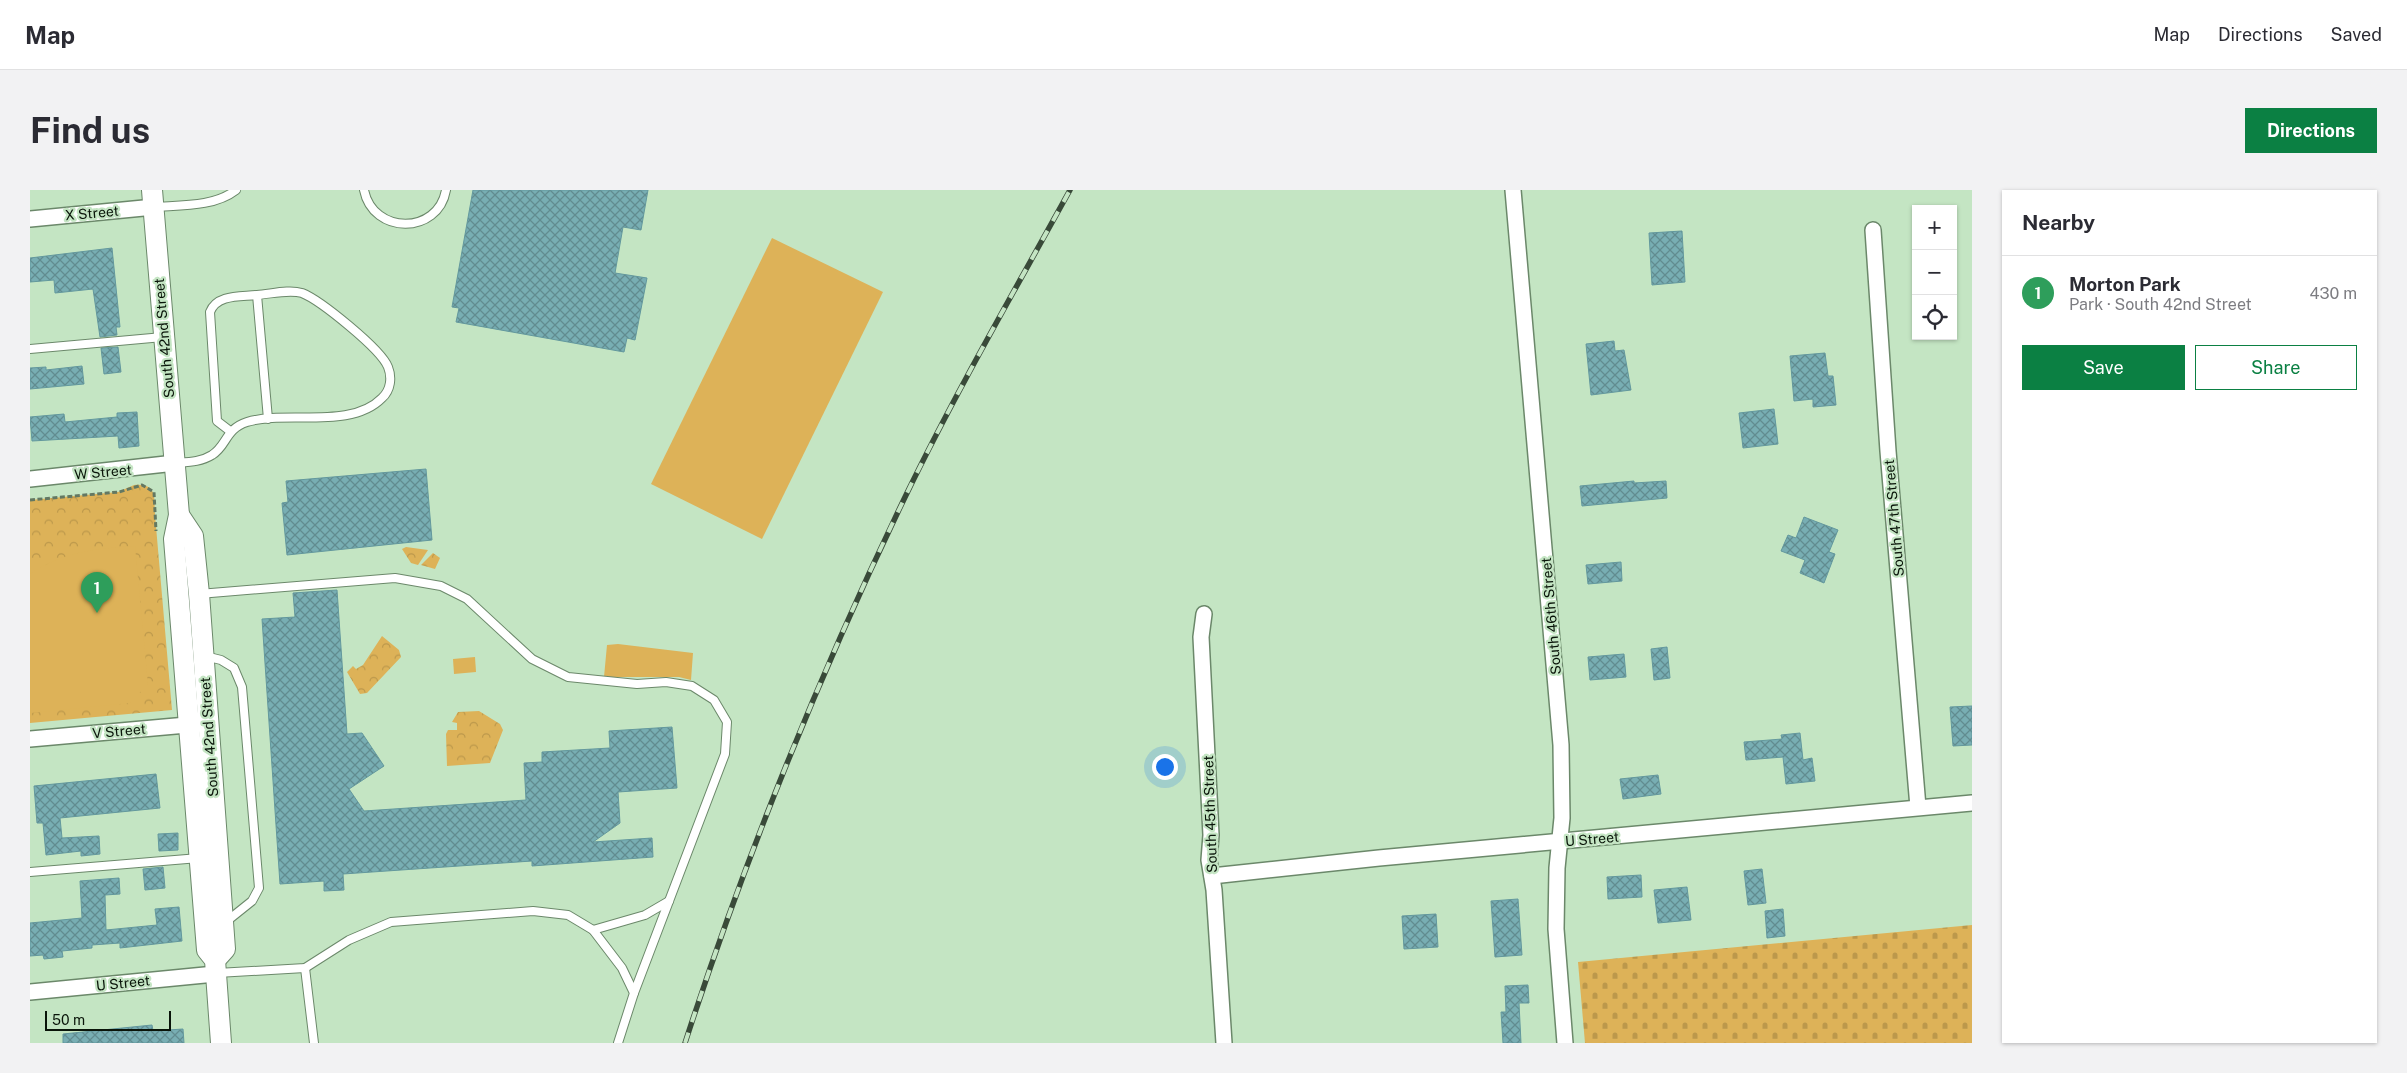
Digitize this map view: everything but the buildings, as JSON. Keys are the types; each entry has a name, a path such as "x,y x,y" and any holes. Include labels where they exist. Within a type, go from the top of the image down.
{"street":[{"name":"South 46th Street","path":"1513,190 1562,745 1562,818 1556,929 1565,1043"},
{"name":"X Street","path":"30,219 153,199"},
{"name":"South 42nd Street","path":"153,199 179,515 193,536 189,595 210,858 208,950 215,967 221,1043"},
{"name":"South 47th Street","path":"1873,230 1888,451 1918,807"},
{"name":"W Street","path":"30,479 175,463"},
{"name":"South 42nd Street","path":"189,595 203,655 199,724"},
{"name":"South 45th Street","path":"1204,614 1201,637 1212,876 1224,1043"},
{"name":"V Street","path":"30,739 199,724"},
{"name":"U Street","path":"1212,876 1379,858 1972,803"},
{"name":"South 42nd Street","path":"210,858 223,924 225,949 215,967"},
{"name":"U Street","path":"30,992 215,967"}],"lane":[{"path":"153,199 204,203 226,198 236,190"},
{"path":"364,190 367,202 374,211 395,224 407,225 430,217 439,208 446,190"},
{"path":"175,463 201,460 214,454 230,431 246,422 343,415 361,411 383,398 390,384 388,367 380,354 326,307 312,297 300,292 228,298 218,301 210,312 217,421 230,431"},
{"path":"257,295 268,419"},
{"path":"30,349 163,337"},
{"path":"189,595 395,578 441,586 467,599 532,660 568,677 637,684 666,682 692,686 714,700 727,722 725,754 634,993 618,1043"},
{"path":"203,655 221,660 234,668 242,687 259,888 252,900 223,924"},
{"path":"30,872 210,858"},
{"path":"593,930 645,915 669,901"},
{"path":"215,967 305,968 349,940 391,922 533,911 568,915 593,930 622,968 634,993"},
{"path":"305,968 314,1043"}],"path":[{"path":"30,500 118,492 142,484 154,492 155,515"}],"green space":[{"path":"772,238 883,292 762,539 651,484"},
{"path":"134,485 147,486 151,489 154,498 172,710 30,723 30,500 118,492"},
{"path":"135,546 148,684 130,703 30,713 30,574 55,560 80,552"},
{"path":"406,547 428,550 418,565 411,563 402,549"},
{"path":"433,553 440,558 435,569 421,565"},
{"path":"382,636 399,650 401,657 367,693 360,694 347,672 353,666 356,669 363,665"},
{"path":"618,644 693,653 691,680 679,677 604,677 607,645"},
{"path":"475,657 476,672 454,674 453,659"},
{"path":"479,711 500,724 503,730 490,763 447,766 446,734 448,730 457,730 457,723 452,722 458,712"},
{"path":"1972,925 1972,1043 1585,1043 1578,962"}],"railway":[{"path":"685,1043 759,833 815,696 875,560 946,416 1070,190"}],"place":[{"name":"Morton Park","path":"97,613"}]}
